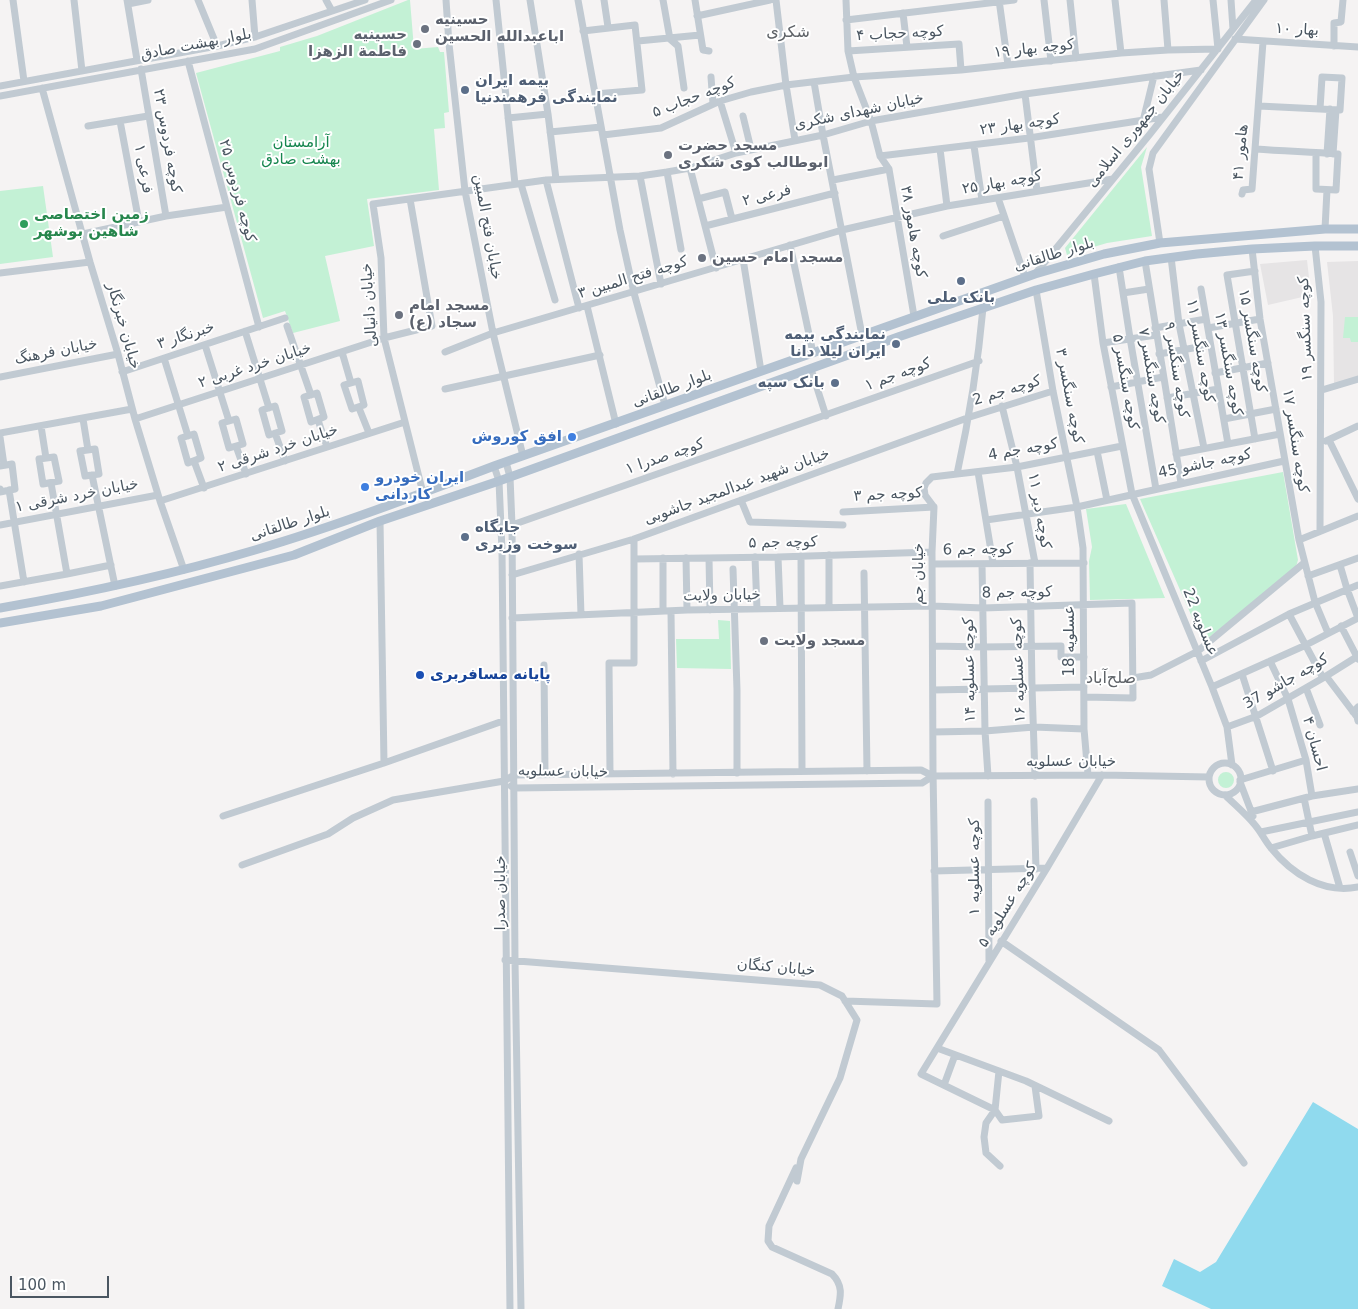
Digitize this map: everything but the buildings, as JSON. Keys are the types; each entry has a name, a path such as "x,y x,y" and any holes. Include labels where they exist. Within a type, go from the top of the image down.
{"main road":[{"name":"بلوار طالقانی","path":"0,608 115,586 184,570 256,550 423,493 1025,277 1104,254 1164,243 1324,229 1358,229"},
{"path":"1164,243 1171,257"},
{"name":"بلوار طالقانی","path":"0,623 101,606 206,580 294,555 380,521 510,477 1036,290 1119,267 1171,257 1252,249 1358,246"},
{"path":"665,406 669,420"}],"street":[{"path":"13,0 24,82"},
{"path":"74,0 82,71"},
{"path":"137,60 128,2 148,0"},
{"path":"198,0 217,46"},
{"path":"252,0 255,37"},
{"path":"326,0 332,11"},
{"name":"بلوار بهشت صادق","path":"0,86 217,46 255,37 365,0"},
{"name":"بلوار بهشت صادق","path":"0,96 255,49 391,0"},
{"name":"خیابان فتح المبین","path":"446,0 465,192 503,377 523,456"},
{"path":"496,0 508,118 518,184 555,300"},
{"path":"530,0 556,179"},
{"path":"578,0 602,135 634,292 665,406"},
{"path":"604,0 608,27"},
{"path":"664,0 670,39 678,46 684,88"},
{"path":"695,0 703,50 709,51"},
{"path":"697,16 770,0"},
{"path":"776,0 786,85 795,140"},
{"path":"846,0 848,51 854,77 871,121 880,156"},
{"path":"846,20 1014,0"},
{"path":"1044,0 1051,61"},
{"path":"1070,0 1076,58"},
{"path":"1115,0 1121,53"},
{"path":"1164,0 1168,50"},
{"path":"1213,0 1218,49"},
{"path":"1231,0 1233,29"},
{"name":"خیابان جمهوری اسلامی","path":"1035,274 1150,134 1256,0"},
{"name":"خیابان جمهوری اسلامی","path":"1164,243 1149,169 1150,158 1264,0"},
{"path":"1334,46 1334,23 1341,22 1343,0"},
{"path":"999,1 1008,65"},
{"path":"903,13 907,47"},
{"path":"583,31 635,25 642,90 595,94"},
{"path":"638,41 700,35"},
{"name":"بهار ۱۰","path":"1235,39 1358,47"},
{"name":"هامور ۴۱","path":"1242,194 1243,190 1252,189 1263,42"},
{"name":"کوچه حجاب ۴","path":"848,51 958,44 961,70"},
{"name":"کوچه بهار ۱۹","path":"854,77 961,70 1121,53 1218,49"},
{"name":"کوچه فردوس ۲۵","path":"188,61 259,327"},
{"name":"کوچه فردوس ۲۳","path":"141,69 166,216"},
{"name":"خیابان شهدای شکری","path":"465,192 556,179 640,176 667,172 690,168 751,149 823,135 871,121 1025,94 1201,70"},
{"path":"1143,120 1154,76"},
{"path":"711,77 713,104"},
{"name":"کوچه حجاب ۵","path":"602,135 661,128 720,101 751,92 786,85 854,77"},
{"path":"1258,106 1340,110 1342,78 1322,77 1320,109"},
{"path":"814,82 862,335"},
{"name":"خیابان خبرنگار","path":"42,88 132,409 159,498 184,570"},
{"path":"1025,94 1037,190"},
{"path":"720,101 736,153"},
{"path":"1330,154 1333,110"},
{"path":"508,118 548,114"},
{"path":"88,126 148,116"},
{"path":"743,116 751,149"},
{"name":"کوچه بهار ۲۳","path":"880,156 974,146 1163,117"},
{"name":"فرعی ۱","path":"120,121 139,222"},
{"path":"550,132 601,127"},
{"path":"1150,134 1160,143"},
{"path":"974,146 982,200"},
{"path":"940,149 947,206"},
{"path":"1256,149 1338,154 1336,190 1316,189 1316,153"},
{"name":"کوچه هامور ۳۸","path":"880,156 889,169 914,316"},
{"path":"690,168 716,268"},
{"path":"832,180 889,169"},
{"path":"667,172 681,249"},
{"path":"640,176 661,284"},
{"name":"کوچه بهار ۲۵","path":"896,217 1037,190 1113,179"},
{"path":"546,180 579,308"},
{"path":"1324,229 1327,190"},
{"name":"خیابان دانیالی","path":"423,493 384,338 381,258 372,204 465,192"},
{"path":"698,200 725,192 732,219"},
{"name":"فرعی ۲","path":"705,226 835,193"},
{"path":"998,198 1025,277"},
{"name":"خیابان خرد غربی ۲","path":"135,419 384,338 432,326 410,199"},
{"path":"83,234 166,216 227,207"},
{"path":"943,236 1004,216"},
{"name":"کوچه فتح المبین ۳","path":"445,352 494,333 716,268 790,244 896,217"},
{"path":"790,244 813,353"},
{"name":"کوچه سنگسر ۱۹","path":"1315,246 1320,302 1322,390 1319,443 1320,531"},
{"name":"کوچه سنگسر ۱۷","path":"1252,249 1260,319 1299,540 1315,602 1328,633"},
{"name":"کوچه سنگسر ۱۱","path":"1171,257 1179,324 1204,448"},
{"path":"742,259 761,371"},
{"path":"0,273 90,262"},
{"name":"کوچه سنگسر ۹","path":"1145,262 1181,483"},
{"name":"کوچه سنگسر ۷","path":"1119,267 1156,489"},
{"name":"کوچه سنگسر ۱۵","path":"1255,271 1227,275 1255,439"},
{"name":"کوچه سنگسر ۵","path":"1094,274 1103,343 1132,494"},
{"path":"1123,293 1149,289"},
{"name":"کوچه سنگسر ۱۳","path":"1201,289 1228,444"},
{"name":"کوچه سنگسر ۳","path":"1036,290 1053,391 1077,507"},
{"path":"587,306 616,424"},
{"path":"957,474 970,417 984,308"},
{"path":"1103,343 1206,319"},
{"path":"1208,328 1260,319"},
{"name":"خبرنگار ۳","path":"122,372 259,327 286,322 301,366"},
{"path":"245,332 269,408"},
{"path":"205,345 229,421"},
{"path":"1159,354 1210,345"},
{"path":"342,352 351,383"},
{"name":"خیابان فرهنگ","path":"0,377 118,354"},
{"path":"445,389 600,355"},
{"path":"164,358 177,406 188,436"},
{"name":"کوچه جم ۱","path":"826,416 978,361"},
{"path":"1216,373 1268,363"},
{"path":"301,366 311,394"},
{"path":"811,370 826,416"},
{"path":"1111,387 1163,377"},
{"path":"1322,390 1358,379"},
{"path":"358,381 364,405 359,408 352,409 344,385 358,381"},
{"path":"1167,398 1218,389"},
{"name":"کوچه جم 2","path":"970,417 1053,391"},
{"path":"317,392 324,417 311,422 304,397 311,394 317,392"},
{"path":"275,406 282,431 275,433 269,435 262,410 275,406"},
{"name":"کوچه دیر ۱۱","path":"1002,406 1017,467 1033,563"},
{"path":"359,408 369,433"},
{"path":"0,489 0,492 15,489 12,464 2,465 0,435 132,409"},
{"path":"1224,419 1276,409"},
{"name":"کوچه صدرا ۱","path":"512,525 826,416"},
{"name":"خیابان شهید عبدالمجید جاشویی","path":"512,574 634,539 970,417"},
{"path":"84,419 88,450"},
{"path":"236,419 242,444 236,446 229,448 222,424 236,419"},
{"path":"318,420 327,447"},
{"name":"خیابان خرد شرقی ۲","path":"159,498 204,488 405,422"},
{"path":"41,426 46,458"},
{"path":"1319,443 1358,428"},
{"path":"275,433 285,461"},
{"path":"194,434 201,458 194,461 188,463 180,438 194,434"},
{"path":"1176,454 1280,434"},
{"path":"1329,440 1358,499"},
{"path":"236,446 246,474"},
{"name":"کوچه جم 4","path":"957,474 1017,467 1122,446"},
{"path":"95,449 99,474 92,475 85,476 80,451 95,449"},
{"path":"1097,451 1107,500"},
{"path":"54,457 59,482 50,483 43,484 39,459 54,457"},
{"path":"194,461 204,488"},
{"name":"کوچه جاشو 45","path":"986,520 1077,507 1284,461"},
{"name":"خیابان صدرا","path":"506,462 510,477 512,525 515,962 521,1309"},
{"name":"خیابان صدرا","path":"494,466 498,481 502,551 510,1309"},
{"path":"978,472 993,563"},
{"name":"خیابان جم","path":"934,871 932,552 934,507 925,494 926,483 932,477 957,474"},
{"path":"92,475 115,586"},
{"path":"50,483 67,574"},
{"path":"9,490 24,582"},
{"name":"عسلویه 22","path":"1132,494 1198,651 1227,727 1232,764"},
{"name":"خیابان خرد شرقی ۱","path":"0,525 159,498"},
{"path":"741,500 750,522 843,525"},
{"name":"کوچه جم ۳","path":"843,512 934,507"},
{"name":"عسلویه 18","path":"1077,507 1084,563 1084,729 1088,775"},
{"path":"1299,540 1358,516"},
{"path":"380,521 384,763"},
{"path":"610,774 608,663 634,663 634,539"},
{"path":"502,551 512,550"},
{"name":"کوچه جم ۵","path":"634,559 932,552"},
{"path":"579,554 581,616"},
{"path":"829,555 829,607"},
{"path":"801,556 802,772"},
{"path":"755,557 756,609"},
{"path":"778,557 780,608"},
{"path":"663,558 663,611"},
{"path":"686,558 687,610"},
{"path":"709,558 710,610"},
{"path":"1308,576 1358,558"},
{"name":"کوچه عسلویه ۱۶","path":"1033,563 1031,646 1035,776"},
{"name":"کوچه جم 6","path":"932,564 1084,563"},
{"path":"1084,698 1133,698 1133,678 1151,674 1198,651 1304,563"},
{"name":"کوچه عسلویه ۱۴","path":"982,564 985,731 988,776"},
{"path":"0,586 111,565"},
{"path":"1212,687 1306,645 1358,618 1346,589 1340,565"},
{"path":"733,569 737,690 737,773"},
{"path":"864,572 867,771"},
{"path":"1201,661 1290,614 1358,585"},
{"name":"کوچه جم 8","path":"932,606 983,608 1132,603 1133,678"},
{"name":"خیابان ولایت","path":"512,618 671,610 932,606"},
{"path":"671,610 673,774"},
{"path":"1290,614 1324,677 1356,710 1358,721"},
{"path":"1341,626 1357,657"},
{"path":"933,646 984,648 1061,646 1062,658 1084,657"},
{"path":"502,653 513,652"},
{"name":"کوچه جاشو 37","path":"1227,727 1257,716 1357,657"},
{"name":"احسان ۴","path":"1270,661 1288,699 1306,760 1312,796"},
{"path":"544,665 545,774"},
{"path":"1242,674 1257,716 1273,771"},
{"path":"933,690 1084,687"},
{"path":"1306,688 1320,725"},
{"path":"223,816 503,722"},
{"path":"933,732 985,731 1034,727 1084,729"},
{"path":"1225,795 1235,791 1240,781 1306,760"},
{"path":"1258,829 1238,771 1232,764 1217,765 1213,768 1209,777 1211,788 1215,792 1225,795 1258,829 1271,848 1292,870 1308,880 1328,886 1350,889 1358,887"},
{"name":"خیابان عسلویه","path":"933,776 922,783 514,788 504,782 514,775 545,774 921,770 933,776 1102,775 1209,777"},
{"name":"کوچه عسلویه ۵","path":"944,1085 921,1074 1102,775"},
{"path":"242,865 328,834 353,818 393,800 504,782"},
{"path":"1251,812 1312,796 1358,790"},
{"path":"1304,798 1312,836"},
{"path":"1034,801 1036,869"},
{"name":"کوچه عسلویه ۱","path":"988,802 989,962"},
{"path":"1258,829 1309,822 1358,812"},
{"path":"1333,817 1336,830"},
{"path":"1271,848 1358,825"},
{"path":"1324,833 1340,888"},
{"path":"1350,852 1358,876"},
{"path":"845,1001 937,1004 934,871 1047,868"},
{"path":"1002,941 1159,1050 1244,1163"},
{"name":"خیابان کنگان","path":"505,960 820,985 842,996 857,1020 840,1078 801,1159 797,1181"},
{"path":"937,1048 1035,1086 1110,1121"},
{"path":"955,1055 944,1085 995,1110 1002,1120 1039,1116 1035,1086"},
{"path":"999,1071 995,1110 986,1123 984,1137 986,1153 1000,1166"},
{"path":"508,1115 518,1114"},
{"path":"801,1159 769,1226 768,1241 772,1247 832,1274 838,1280 841,1288 838,1309"},
{"path":"509,1206 519,1206"}],"shaded area":[{"path":"1307,260 1311,295 1268,305 1260,264"},
{"path":"1358,261 1358,377 1334,384 1333,316 1327,262"}],"green space":[{"name":"آرامستان بهشت صادق","path":"410,0 414,49 438,47 440,52 444,52 449,112 444,113 445,128 434,129 439,190 367,199 374,246 325,256 340,321 293,333 285,311 263,318 196,73 280,51 280,47 317,36"},
{"path":"1147,147 1141,167 1152,236 1107,243 1067,255 1065,248"},
{"name":"زمین اختصاصی شاهین بوشهر","path":"43,186 53,257 0,264 0,191"},
{"path":"1345,317 1358,317 1358,342 1351,342 1350,338 1343,338"},
{"path":"1283,472 1298,560 1295,570 1203,642 1140,499"},
{"path":"1126,504 1165,598 1090,600 1089,561 1092,547 1086,509"},
{"path":"718,620 730,621 731,669 677,668 676,639 719,639"},
{"path":"1223,772 1229,772 1234,777 1232,786 1223,788 1218,783 1218,777"}],"water":[{"path":"1313,1102 1358,1129 1358,1309 1211,1309 1162,1286 1174,1259 1200,1272 1216,1262"}],"place":[{"name":"حسینیه اباعبدالله الحسین","path":"425,29"},
{"name":"حسینیه فاطمة الزهزا","path":"417,44"},
{"name":"بیمه ایران نمایندگی فرهمندنیا","path":"465,90"},
{"name":"مسجد حضرت ابوطالب کوی شکری","path":"668,155"},
{"name":"زمین اختصاصی شاهین بوشهر","path":"24,224"},
{"name":"مسجد امام حسین","path":"702,258"},
{"name":"بانک ملی","path":"961,281"},
{"name":"مسجد امام سجاد (ع)","path":"399,315"},
{"name":"نمایندگی بیمه ایران لیلا دانا","path":"896,344"},
{"name":"بانک سپه","path":"835,383"},
{"name":"افق کوروش","path":"572,437"},
{"name":"ایران خودرو کاردانی","path":"365,487"},
{"name":"جایگاه سوخت وزیری","path":"465,537"},
{"name":"مسجد ولایت","path":"764,641"},
{"name":"پایانه مسافربری","path":"420,675"}],"district":[{"name":"شکری","path":"788,33"},
{"name":"صلح‌آباد","path":"1111,679"}]}
